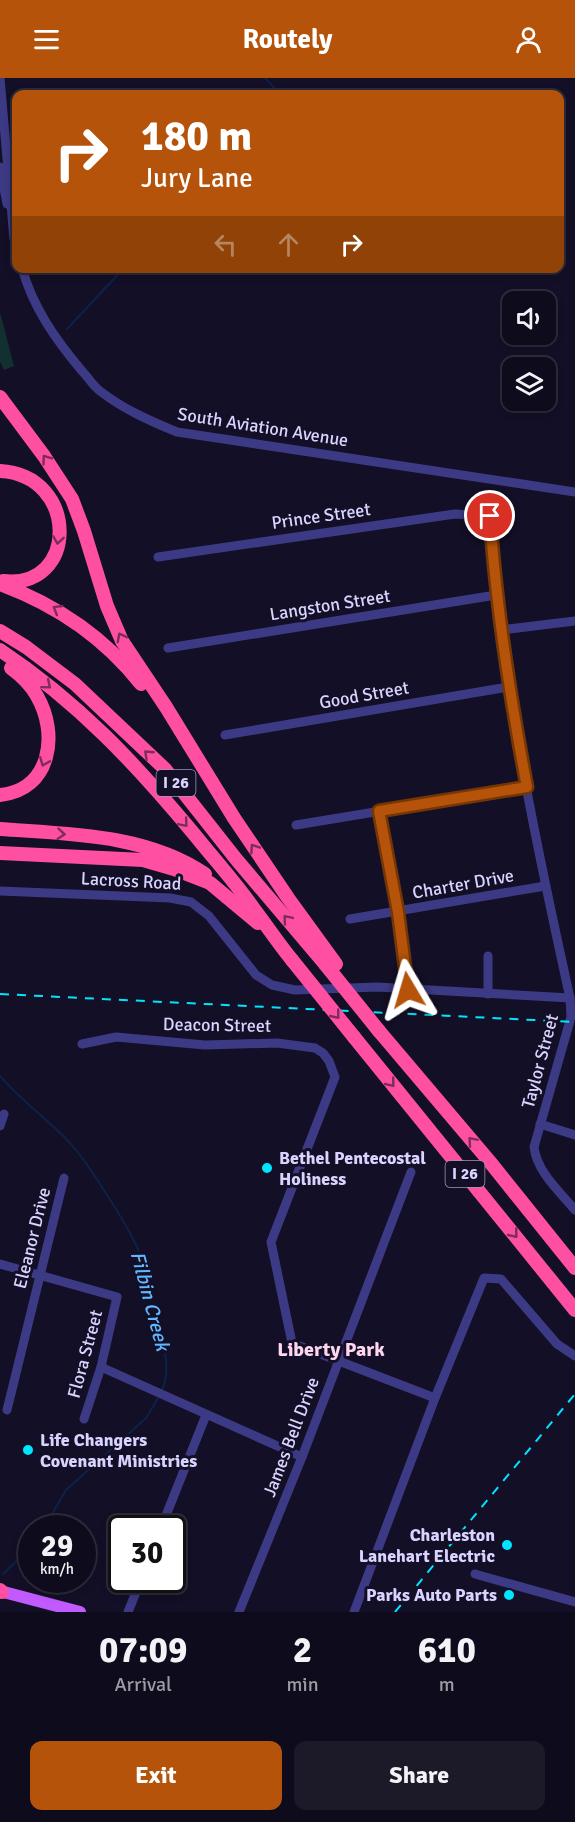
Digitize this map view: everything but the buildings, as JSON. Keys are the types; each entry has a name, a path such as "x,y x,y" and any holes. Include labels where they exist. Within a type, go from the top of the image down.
{"highway":[{"path":"0,397 44,456 72,500 113,623 122,641 240,827 331,964"},
{"path":"0,471 23,475 40,486 55,506 59,523 59,544 49,563 34,576 13,582 0,582"},
{"path":"0,582 57,609 108,647 186,740"},
{"name":"I 26","path":"0,631 26,647 75,684 165,769 236,859 331,964 394,1050 490,1162 575,1268"},
{"name":"I 26","path":"0,650 45,682 124,753 219,864 274,938 575,1310"},
{"path":"0,660 24,679 38,697 49,734 48,754 41,771 28,785 3,795"},
{"path":"1,829 116,840 158,851 197,868 235,897 252,918"},
{"path":"0,853 143,860 162,865 210,883 274,938"}],"main road":[{"path":"1,1591 80,1612"}],"street":[{"path":"0,78 12,210"},
{"path":"0,167 12,228"},
{"name":"South Aviation Avenue","path":"23,273 41,316 61,346 99,390 152,422 177,432 575,492"},
{"name":"Prince Street","path":"158,557 455,513 490,516"},
{"name":"Taylor Street","path":"490,516 496,595 508,687 570,998 570,1017 534,1147 535,1159 575,1210"},
{"name":"Langston Street","path":"168,648 496,595"},
{"path":"501,630 575,621"},
{"name":"Good Street","path":"225,735 508,687"},
{"path":"296,825 527,787"},
{"path":"379,811 398,912 408,990"},
{"name":"Charter Drive","path":"350,919 546,886"},
{"name":"Lacross Road","path":"0,891 171,898 191,902 209,916 256,975 272,985 295,990 377,987 570,998"},
{"path":"488,956 489,994"},
{"path":"570,1017 575,1008"},
{"name":"Deacon Street","path":"82,1044 116,1037 205,1045 260,1042 315,1048 329,1060 335,1077 271,1242 292,1343 339,1360"},
{"path":"0,1126 3,1113"},
{"path":"540,1124 575,1135"},
{"name":"James Bell Drive","path":"239,1612 302,1457 411,1172"},
{"name":"Eleanor Drive","path":"7,1410 64,1178"},
{"path":"0,1264 39,1275"},
{"name":"Flora Street","path":"39,1275 117,1297 101,1367 84,1419"},
{"path":"354,1612 435,1398 484,1278 501,1279 557,1344 575,1356"},
{"path":"339,1360 435,1398"},
{"path":"101,1367 302,1457"},
{"path":"166,1515 206,1415"},
{"path":"475,1574 575,1602"},
{"path":"128,1612 136,1593"}],"green space":[{"path":"0,312 14,366 4,370 0,362"}],"waterway":[{"path":"265,78 276,90"},
{"path":"67,329 119,273"},
{"name":"Filbin Creek","path":"0,1076 74,1148 131,1235 143,1264 165,1352 166,1372 162,1390"},
{"name":"Filbin Creek","path":"52,1515 66,1490 146,1418 160,1395"},
{"name":"Filbin Creek","path":"3,1574 18,1560"}],"railway":[{"path":"0,994 575,1022"},
{"path":"395,1612 575,1394"}],"place":[{"name":"Bethel Pentecostal Holiness","path":"267,1168"},
{"name":"Life Changers Covenant Ministries","path":"28,1450"},
{"name":"Charleston Lanehart Electric","path":"507,1545"},
{"name":"Parks Auto Parts","path":"509,1595"}],"district":[{"name":"Liberty Park","path":"331,1349"}],"route":[{"path":"408,990 398,912 379,811 527,787 508,687 498,612 490,516"}]}
